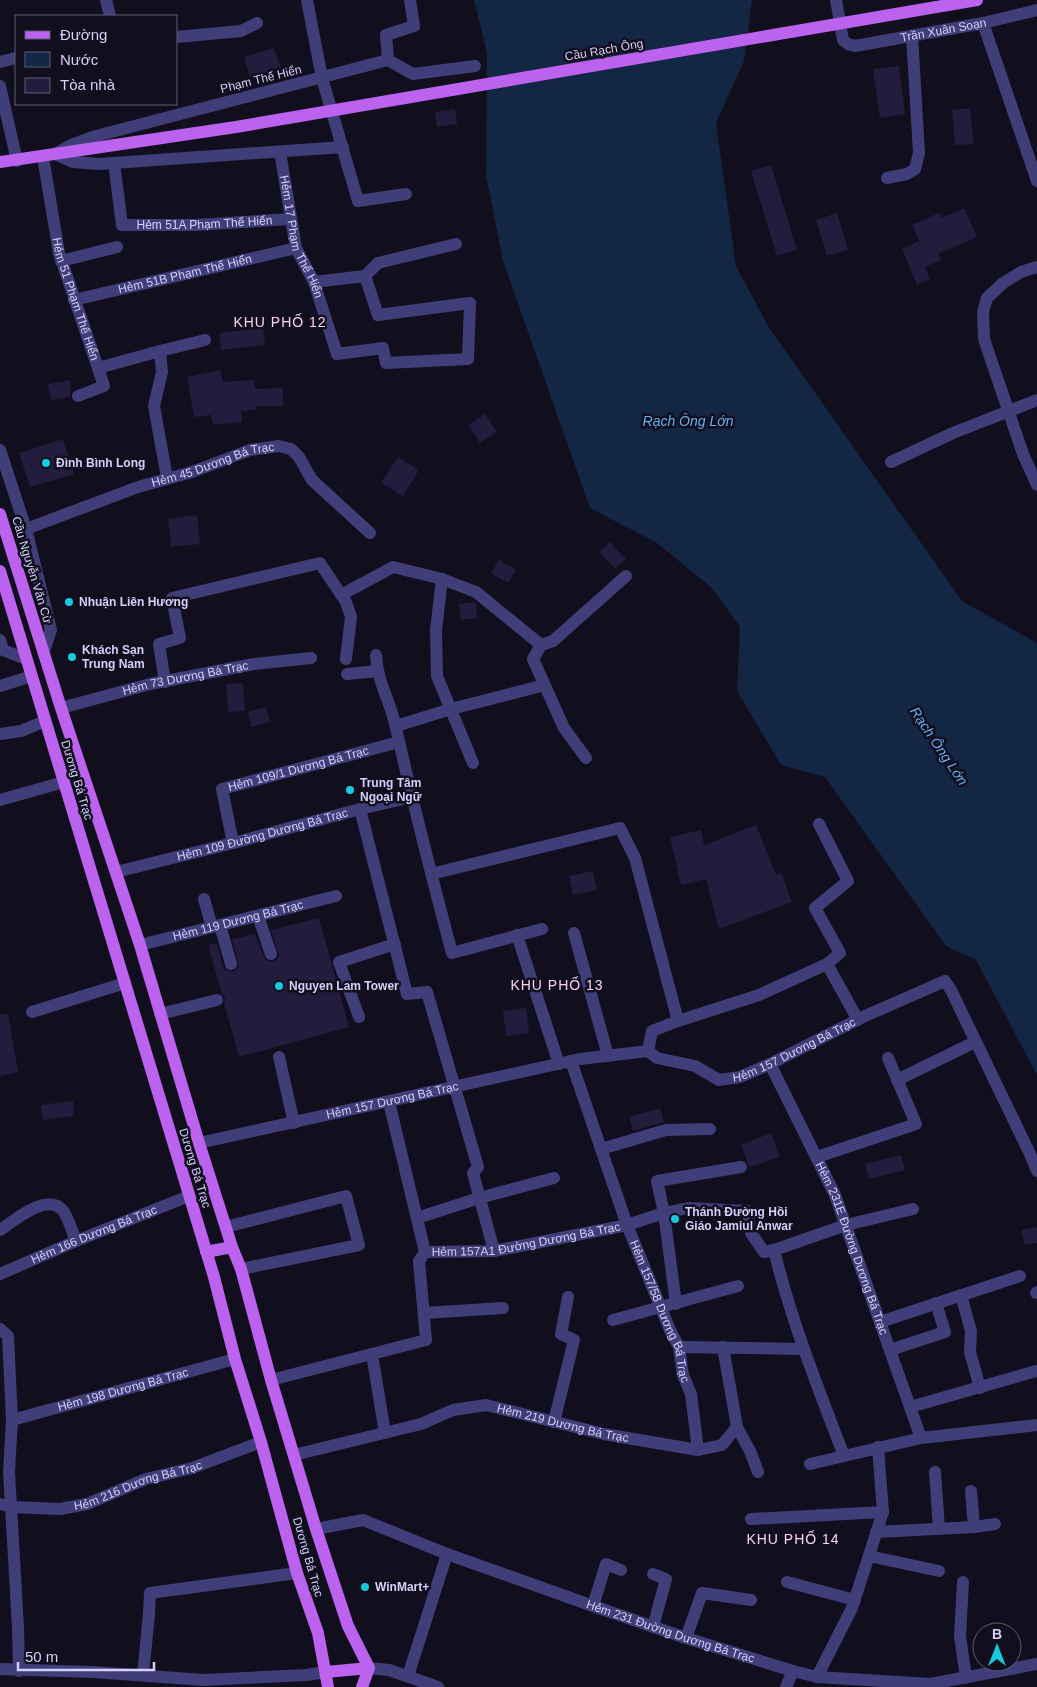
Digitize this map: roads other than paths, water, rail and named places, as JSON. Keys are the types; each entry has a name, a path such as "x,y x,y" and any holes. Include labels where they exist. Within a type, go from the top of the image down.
{"main road":[{"name":"Cầu Rạch Ông","path":"236,127 976,0"},
{"name":"Phạm Thế Hiển","path":"0,163 236,127"},
{"name":"Cầu Nguyễn Văn Cừ","path":"0,514 37,634"},
{"name":"Dương Bá Trạc","path":"0,571 206,1252 235,1359 261,1442 298,1573 318,1633 328,1687"},
{"name":"Dương Bá Trạc","path":"37,634 140,945 199,1143 232,1247 241,1269 271,1380 316,1529 348,1626 369,1668"},
{"path":"206,1252 232,1247"},
{"path":"326,1672 369,1668 362,1687"}],"street":[{"path":"106,0 110,15"},
{"path":"307,0 322,78 358,201 406,194"},
{"path":"410,0 414,26 386,35 388,60 413,74 475,66"},
{"name":"Trần Xuân Soạn","path":"836,0 843,40 854,46 982,23 1037,10"},
{"path":"178,37 241,31 257,23"},
{"path":"982,23 1037,181"},
{"path":"887,178 907,174 915,169 920,153 912,36"},
{"path":"0,62 15,58"},
{"name":"Phạm Thế Hiển","path":"49,155 92,137 388,60"},
{"path":"0,86 17,161"},
{"name":"Phạm Thế Hiển","path":"49,155 86,164 343,147"},
{"name":"Hẻm 17 Phạm Thế Hiển","path":"280,152 296,248 314,282 337,354 383,348 386,363 468,359 470,303 378,315 365,276"},
{"name":"Hẻm 51 Phạm Thế Hiển","path":"49,155 62,261 98,368 205,340"},
{"name":"Hẻm 51A Phạm Thế Hiển","path":"114,163 122,225 195,225 290,219"},
{"path":"314,282 365,276 378,263 456,244"},
{"path":"62,261 117,247"},
{"name":"Hẻm 51B Phạm Thế Hiển","path":"74,300 296,248"},
{"path":"1037,266 1021,272 1003,283 987,298 983,312 984,339 1023,454 1037,485"},
{"path":"160,351 162,372 154,406 167,478"},
{"path":"78,396 104,386 98,368"},
{"path":"891,462 953,433 1037,400"},
{"name":"Hẻm 45 Dương Bá Trạc","path":"26,529 138,487 192,472 250,450 279,446 290,449 299,457 312,480 370,533"},
{"path":"0,450 26,529 51,630 44,651"},
{"path":"165,682 159,644 180,638 172,598 320,563 346,602 351,617 346,659"},
{"path":"341,595 393,567 442,579 476,592 542,645"},
{"path":"586,758 564,728 533,659 542,645 553,641 626,576"},
{"path":"442,579 436,630 437,676 473,763"},
{"path":"0,640 3,650 26,659"},
{"path":"376,655 377,671 396,726 398,742 452,953 542,929"},
{"name":"Hẻm 73 Dương Bá Trạc","path":"61,708 150,684 254,664 311,658"},
{"path":"347,674 377,671"},
{"path":"0,686 32,676"},
{"path":"396,726 545,685"},
{"path":"0,734 20,731 45,721"},
{"name":"Hẻm 109/1 Dương Bá Trạc","path":"232,844 222,789 398,742"},
{"path":"0,800 64,782"},
{"name":"Hẻm 109 Đường Dương Bá Trạc","path":"116,872 232,844 360,809 412,798"},
{"path":"360,809 408,994 427,992 456,1087 478,1167 473,1173 494,1251"},
{"path":"648,1051 652,1031 759,995 827,964 840,953 815,908 848,881 819,824"},
{"path":"431,874 620,828 635,858 678,1021"},
{"name":"Hẻm 119 Dương Bá Trạc","path":"140,945 336,896"},
{"path":"204,899 231,964"},
{"path":"258,916 271,954"},
{"path":"574,933 608,1056"},
{"name":"Hẻm 157/58 Dương Bá Trạc","path":"517,935 565,1063 601,1149 627,1224 661,1309 679,1347 683,1375 691,1394 698,1450"},
{"path":"359,1017 339,962 395,944"},
{"path":"827,964 858,1020"},
{"name":"Hẻm 157 Dương Bá Trạc","path":"199,1143 565,1063 648,1051 657,1058 696,1066 719,1080 740,1077 858,1020 945,981 952,990 1037,1171"},
{"path":"32,1012 125,983"},
{"path":"160,1014 217,1000"},
{"path":"897,1080 975,1042"},
{"path":"279,1057 294,1123"},
{"path":"817,1157 916,1124 888,1058"},
{"name":"Hẻm 231E Đường Dương Bá Trạc","path":"770,1064 835,1195 921,1438"},
{"path":"271,1380 426,1340 419,1261 425,1252 389,1102"},
{"path":"601,1149 666,1130 710,1129"},
{"path":"676,1304 658,1181 741,1167"},
{"path":"417,1218 479,1198 554,1178"},
{"name":"Hẻm 166 Dương Bá Trạc","path":"0,1274 76,1240 189,1196"},
{"path":"226,1227 346,1196 359,1245 241,1269"},
{"path":"0,1230 21,1214 50,1203 56,1204 64,1212 76,1240"},
{"name":"Hẻm 157A1 Đường Dương Bá Trạc","path":"425,1252 494,1251 627,1224 688,1208 747,1211 751,1233 764,1252 774,1250"},
{"path":"844,1456 803,1348 783,1287 774,1250 846,1225 913,1209"},
{"path":"880,1322 1020,1276"},
{"path":"613,1320 661,1309 738,1286"},
{"path":"961,1295 971,1331 970,1352 980,1388"},
{"path":"554,1422 574,1340 561,1334 568,1297"},
{"path":"890,1350 945,1332 936,1303"},
{"path":"424,1313 503,1308"},
{"path":"0,1329 8,1336 6,1403 12,1420 6,1506 18,1627 19,1671"},
{"path":"679,1347 803,1348"},
{"path":"723,1347 737,1426 758,1472"},
{"path":"372,1354 385,1433"},
{"name":"Hẻm 198 Dương Bá Trạc","path":"12,1420 235,1359"},
{"path":"910,1407 1036,1372"},
{"name":"Hẻm 219 Dương Bá Trạc","path":"294,1455 421,1424 453,1410 486,1405 604,1434 698,1450 722,1445 737,1426"},
{"path":"810,1464 921,1438 1037,1425"},
{"name":"Hẻm 216 Dương Bá Trạc","path":"6,1506 60,1509 87,1504 146,1479 192,1468 261,1442"},
{"path":"817,1677 855,1600 883,1512 878,1447"},
{"path":"935,1472 940,1529"},
{"path":"971,1491 974,1527"},
{"path":"751,1519 883,1512"},
{"name":"Hẻm 231 Đường Dương Bá Trạc","path":"316,1529 363,1520 447,1554 653,1627 793,1672 817,1677 875,1684 930,1684 1037,1664"},
{"path":"876,1532 974,1527 995,1524"},
{"path":"408,1676 447,1554"},
{"path":"869,1556 939,1571"},
{"path":"593,1606 606,1564 621,1570"},
{"path":"135,1679 150,1594 298,1573"},
{"path":"653,1574 666,1579 653,1627"},
{"path":"787,1582 855,1600"},
{"path":"963,1582 960,1636 966,1678"},
{"path":"686,1638 702,1594 751,1600"},
{"path":"369,1668 389,1670 438,1687"},
{"path":"0,1669 135,1679 204,1680 306,1675 326,1672"},
{"path":"786,1687 793,1672"}],"water":[{"name":"Rạch Ông Lớn","path":"474,0 752,0 744,61 716,123 736,266 768,326 962,601 1037,643 1037,1075 976,960 946,946 825,777 781,765 737,691 740,627 712,588 657,543 590,508 503,261 486,175 487,53"}],"place":[{"name":"Đình Bình Long","path":"46,463"},
{"name":"Nhuận Liên Hương","path":"69,602"},
{"name":"Khách Sạn Trung Nam","path":"72,657"},
{"name":"Trung Tâm Ngoại Ngữ","path":"350,790"},
{"name":"Nguyen Lam Tower","path":"279,986"},
{"name":"Thánh Đường Hồi Giáo Jamiul Anwar","path":"675,1219"},
{"name":"WinMart+","path":"365,1587"}],"district":[{"name":"KHU PHỐ 12","path":"280,322"},
{"name":"KHU PHỐ 13","path":"557,985"},
{"name":"KHU PHỐ 14","path":"793,1539"}]}
